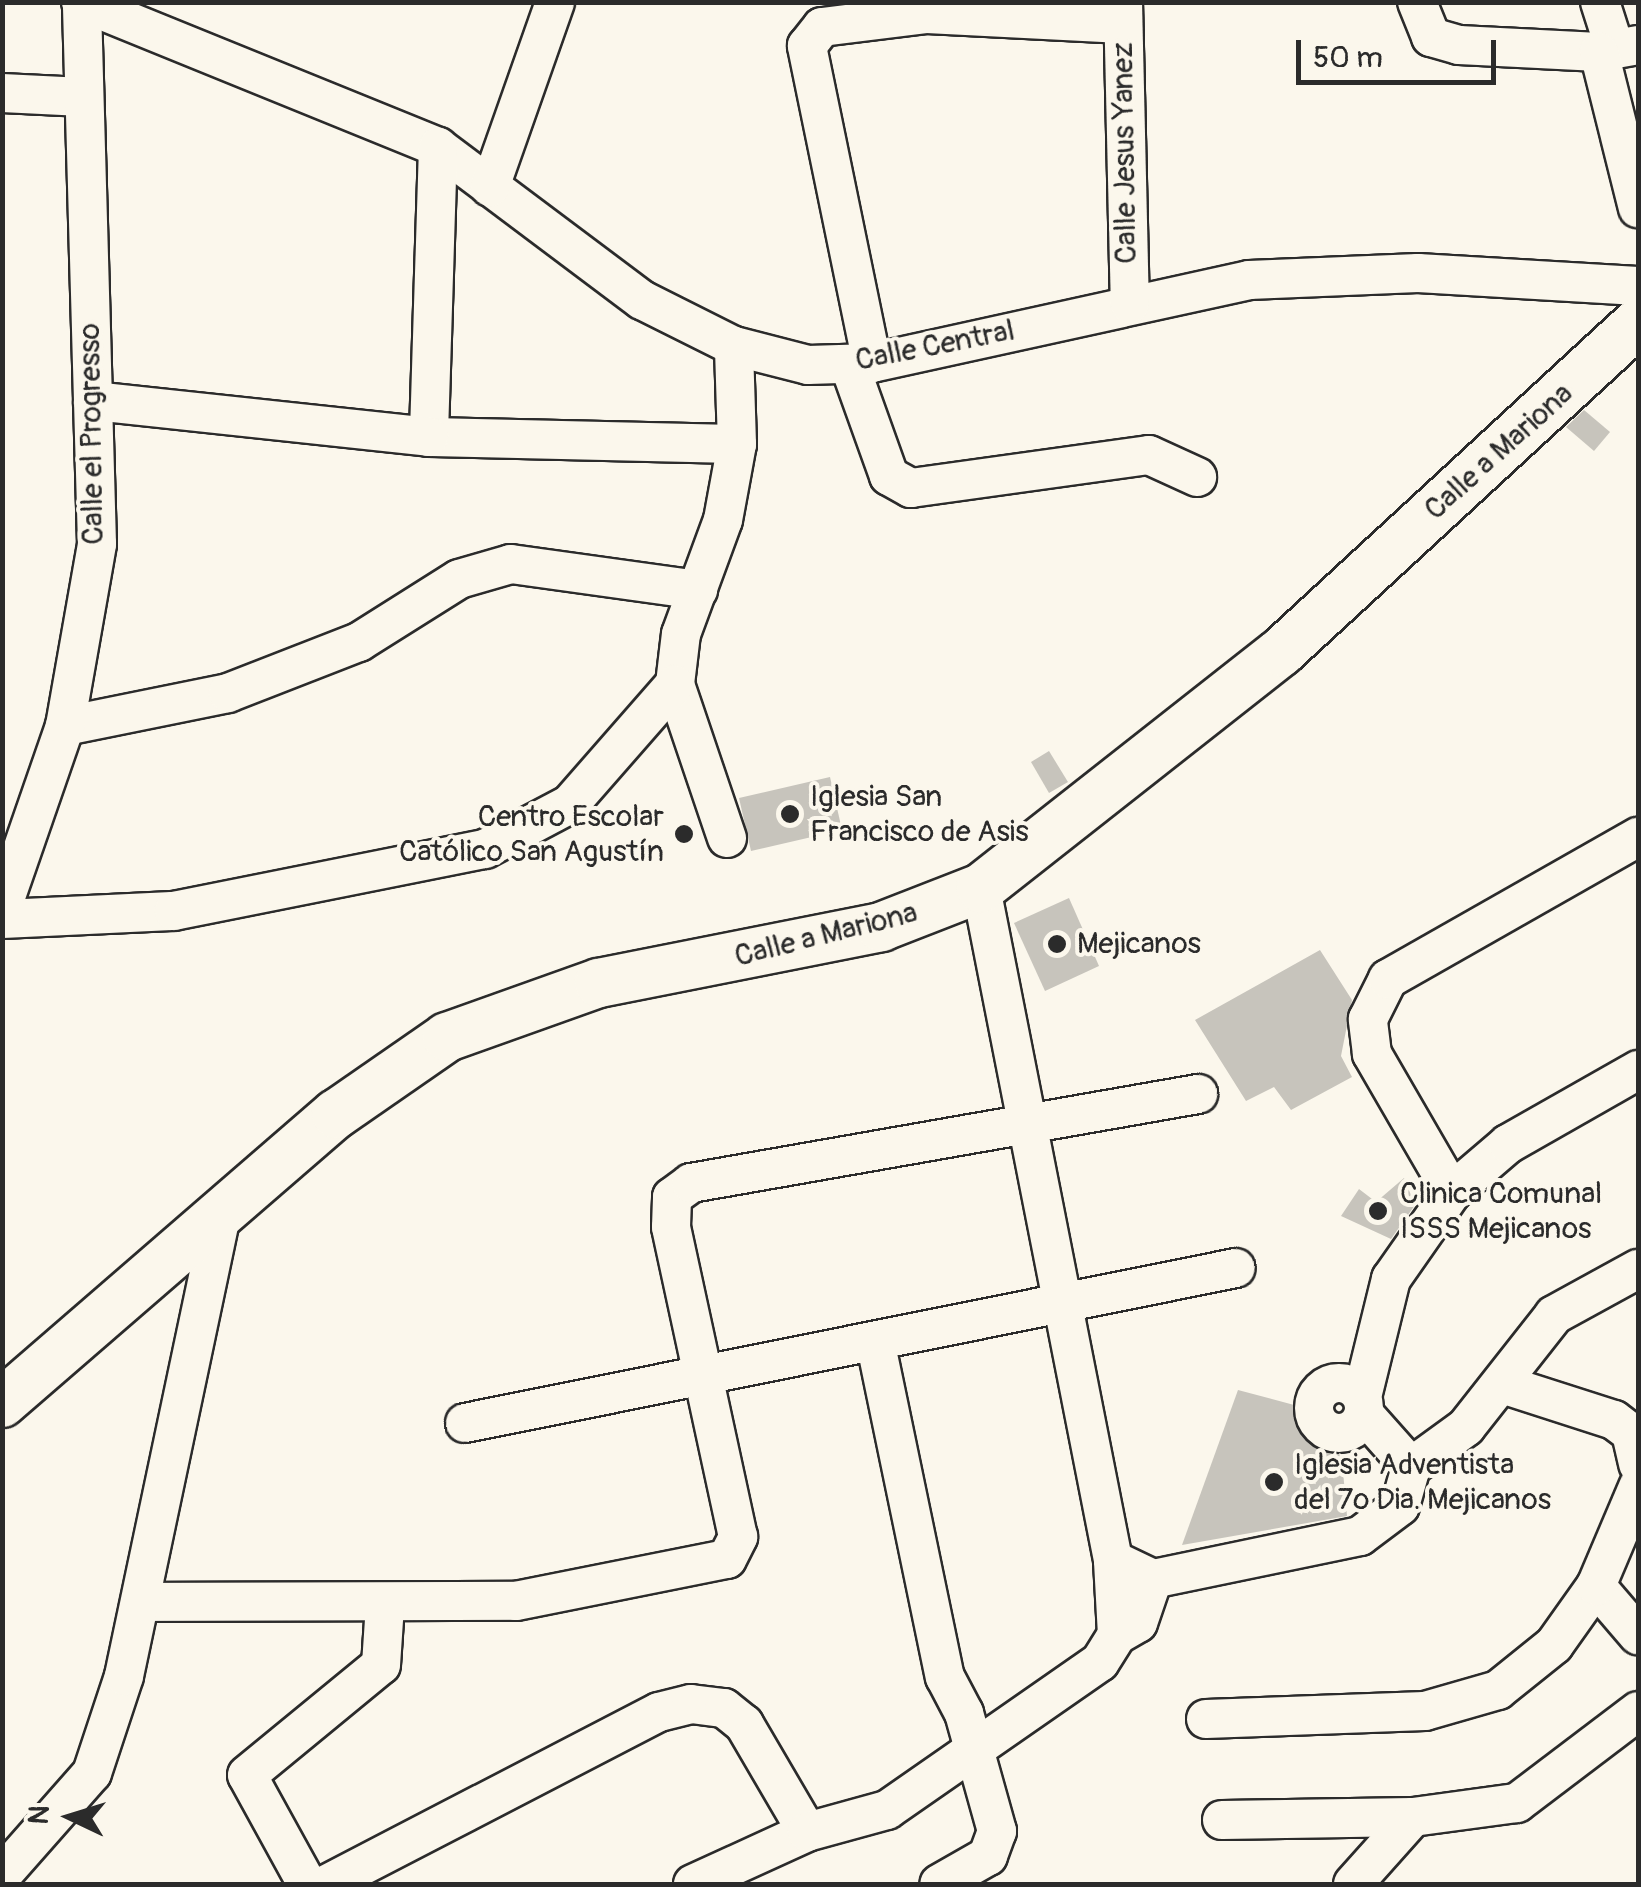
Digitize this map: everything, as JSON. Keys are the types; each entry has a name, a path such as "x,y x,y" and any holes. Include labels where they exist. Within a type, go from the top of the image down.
{"main road":[{"name":"Calle a Mariona","path":"2,1403 336,1114 447,1037 599,983 881,928 981,888 1281,652 1638,323"}],"street":[{"path":"490,187 555,2"},
{"path":"1418,2 1431,37 1503,47 1618,49"},
{"path":"1600,2 1618,49 1638,208"},
{"name":"Calle Central","path":"81,4 438,147 642,300 734,346 808,365 860,364 1249,280 1418,273 1638,286"},
{"name":"Calle el Progresso","path":"2,908 65,726 97,544 81,4"},
{"path":"1123,13 927,14 822,27 807,46 860,364 889,476 911,488 1149,455 1197,477"},
{"name":"Calle Jesus Yanez","path":"1123,13 1130,304"},
{"path":"2,93 83,98"},
{"path":"429,437 438,147"},
{"path":"2,920 174,912 485,849 570,804 675,684 737,444 734,346"},
{"path":"93,402 429,437 737,444"},
{"path":"65,726 228,693 358,642 460,579 511,564 698,590"},
{"path":"675,684 727,838"},
{"path":"1452,1192 1372,1054 1368,1019 1388,979 1638,837"},
{"path":"981,888 1113,1560 1116,1635"},
{"path":"1410,1467 1363,1406 1391,1278 1452,1192 1508,1144 1638,1070"},
{"path":"142,1602 516,1601 727,1559 738,1538 708,1378 671,1227 672,1196 691,1183 1198,1094"},
{"path":"2,1875 92,1773 142,1602 221,1214"},
{"path":"465,1423 708,1378 1236,1268"},
{"path":"1113,1560 1153,1580 1360,1536 1400,1506 1410,1467 1505,1386 1554,1315 1638,1269"},
{"path":"876,1344 945,1677 975,1748 997,1831 988,1856 939,1884"},
{"path":"1505,1386 1614,1420 1631,1432 1638,1464"},
{"path":"1206,1719 1467,1705 1554,1645 1596,1586 1638,1488"},
{"path":"692,1884 807,1832 888,1810 1100,1662 1116,1635 1138,1623 1153,1580"},
{"path":"1596,1586 1638,1635"},
{"path":"306,1884 247,1776 381,1665 384,1604"},
{"path":"327,1884 659,1712 691,1704 724,1708 744,1724 807,1832"},
{"path":"1222,1820 1413,1818 1517,1803 1638,1711"},
{"path":"1353,1884 1413,1818"}],"building":[{"path":"1584,410 1610,432 1594,451 1566,427"},
{"path":"1049,751 1068,782 1049,793 1031,762"},
{"name":"Iglesia San Francisco de Asis","path":"830,777 842,830 751,851 739,798"},
{"name":"Mejicanos","path":"1069,898 1099,966 1045,991 1014,923"},
{"path":"1320,950 1352,1000 1341,1056 1352,1077 1291,1110 1274,1087 1246,1101 1195,1020"},
{"name":"Clinica Comunal ISSS Mejicanos","path":"1404,1178 1415,1205 1391,1239 1341,1216 1359,1189 1376,1202"},
{"name":"Iglesia Adventista del 7o Dia. Mejicanos","path":"1238,1390 1309,1409 1341,1449 1347,1516 1182,1545"}],"place":[{"name":"Iglesia San Francisco de Asis","path":"790,814"},
{"name":"Centro Escolar Católico San Agustín","path":"684,834"},
{"name":"Mejicanos","path":"1057,944"},
{"name":"Clinica Comunal ISSS Mejicanos","path":"1378,1211"},
{"name":"Iglesia Adventista del 7o Dia. Mejicanos","path":"1274,1482"}]}
